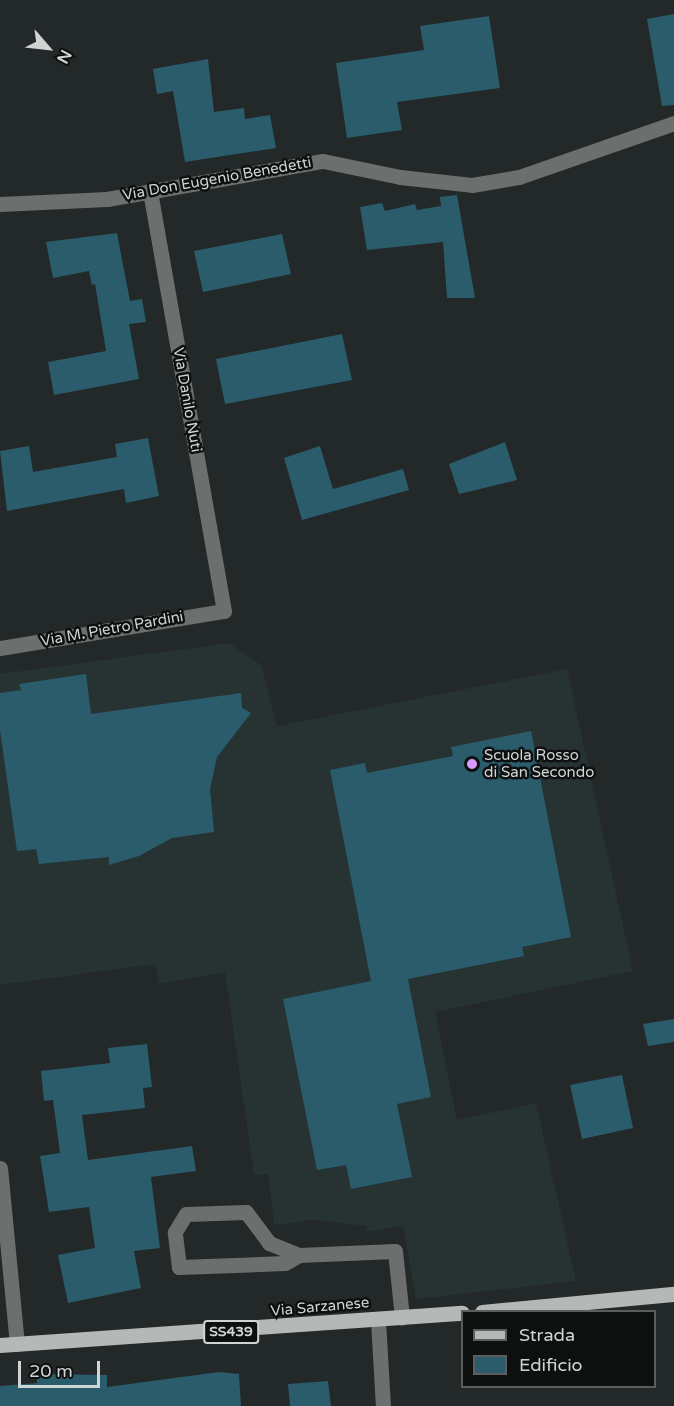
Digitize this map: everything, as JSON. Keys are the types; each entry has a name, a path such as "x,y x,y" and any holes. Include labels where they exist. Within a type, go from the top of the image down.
{"main road":[{"path":"493,1310 674,1294"},
{"name":"Via Sarzanese","path":"0,1345 461,1313"}],"street":[{"name":"Via Don Eugenio Benedetti","path":"0,204 107,199 323,161 400,177 472,185 540,171 674,123"},
{"name":"Via Danilo Nuti","path":"150,190 224,611"},
{"name":"Via M. Pietro Pardini","path":"0,648 224,611"},
{"path":"0,1168 17,1344"},
{"path":"249,1262 258,1253 260,1233 257,1222 246,1212 186,1214 179,1220 178,1267 249,1262 285,1263 299,1255"},
{"path":"260,1233 269,1244 299,1255 395,1251 402,1318"},
{"path":"378,1320 383,1406"}],"shaded area":[{"path":"229,643 261,665 277,726 567,669 633,971 435,1012 457,1120 536,1103 576,1281 416,1299 403,1226 367,1232 367,1226 313,1220 274,1225 268,1174 254,1175 225,972 159,984 155,964 0,985 0,674"}],"building":[{"path":"674,14 674,105 662,106 647,19"},
{"path":"489,16 500,88 397,102 402,130 347,138 336,63 424,50 420,26"},
{"path":"208,59 214,112 244,108 245,119 270,115 276,148 185,162 173,91 157,94 153,69"},
{"path":"457,195 475,298 447,298 443,242 367,250 360,207 382,203 385,211 415,204 417,210 441,206 440,197"},
{"path":"117,233 130,301 142,299 146,322 129,324 139,379 54,395 48,362 106,351 95,284 92,285 89,271 53,278 46,242"},
{"path":"282,234 291,274 203,292 194,251"},
{"path":"342,334 352,380 225,404 216,359"},
{"path":"148,438 159,496 126,503 124,489 7,511 0,451 29,446 33,472 117,457 115,444"},
{"path":"505,442 517,480 459,494 449,464"},
{"path":"320,446 333,489 403,469 409,490 302,520 284,458"},
{"path":"86,674 91,714 241,693 242,708 251,713 217,757 210,789 214,832 172,838 139,856 109,865 109,857 39,864 36,849 17,851 0,730 0,693 21,690 19,684"},
{"path":"531,731 571,937 522,947 524,956 408,979 431,1097 397,1104 412,1177 351,1189 346,1165 317,1170 283,999 371,981 330,770 365,763 367,773 453,756 451,747"},
{"path":"674,1019 674,1042 648,1046 643,1024"},
{"path":"147,1044 152,1087 143,1088 145,1108 82,1115 88,1160 192,1146 196,1171 151,1177 160,1248 134,1251 141,1288 68,1303 58,1255 95,1248 89,1207 49,1212 40,1156 60,1153 53,1100 44,1101 41,1071 110,1063 108,1048"},
{"path":"622,1075 633,1128 582,1139 570,1085"},
{"path":"219,1372 239,1374 241,1406 0,1406 0,1386 37,1383 37,1374 107,1375 107,1387"},
{"path":"328,1381 331,1406 290,1406 288,1384"}],"place":[{"name":"Scuola Rosso di San Secondo","path":"472,764"}]}
